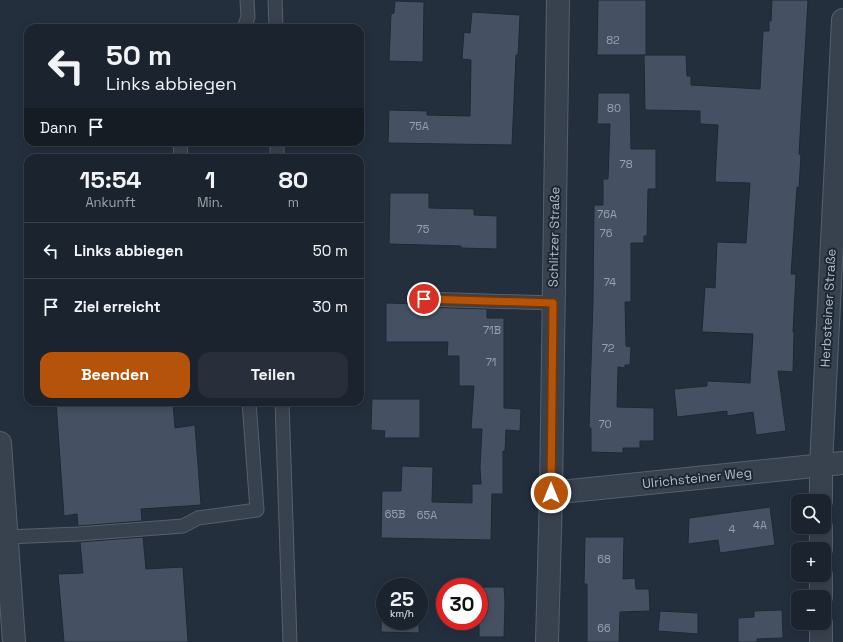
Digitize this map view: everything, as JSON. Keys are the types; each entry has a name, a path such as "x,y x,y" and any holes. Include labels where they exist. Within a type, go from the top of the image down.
{"street":[{"name":"Schlitzer Straße","path":"547,642 551,493 558,0"},
{"name":"Herbsteiner Straße","path":"821,494 821,465 843,20"},
{"path":"0,443 14,642"},
{"name":"Ulrichsteiner Weg","path":"551,493 843,463"},
{"path":"821,630 821,642"}],"lane":[{"path":"245,24 248,17 247,0"},
{"path":"275,0 276,24"},
{"path":"424,299 553,303"},
{"path":"6,537 78,534 183,526 198,518 257,510 248,406"},
{"path":"282,406 290,642"}],"building":[{"path":"598,0 646,0 646,55 597,55"},
{"path":"772,0 808,0 799,154 801,155 799,188 797,187 791,274 796,274 793,332 793,372 778,371 786,431 756,435 753,412 727,416 727,411 677,417 674,389 707,386 707,381 750,383 753,334 702,332 705,287 715,288 717,242 746,243 750,183 715,182 718,125 700,124 700,111 645,110 644,55 686,55 687,76 691,76 691,85 760,89 763,31 769,31"},
{"path":"395,1 424,2 423,62 389,61 391,14 394,13"},
{"path":"472,12 520,15 518,55 516,55 512,145 388,143 389,110 427,111 427,115 470,116 471,60 462,59 464,32 470,33"},
{"path":"598,93 630,93 631,149 656,149 656,189 648,189 647,236 644,236 644,243 631,243 631,302 625,302 626,346 631,347 630,365 625,365 625,368 618,367 617,407 654,408 654,441 640,441 640,448 623,448 623,453 591,452 591,428 589,428 594,205 603,205 603,179 608,179 610,124 597,124"},
{"path":"390,193 429,193 429,208 474,209 474,215 497,216 497,249 461,248 461,246 389,244"},
{"path":"386,303 418,304 424,307 487,309 487,318 504,318 504,408 521,409 520,431 506,430 505,451 503,451 503,494 492,494 491,540 381,538 382,491 401,491 402,466 433,467 432,502 472,503 472,484 481,484 480,467 482,429 471,429 474,386 459,386 459,356 447,356 448,342 386,342"},
{"path":"372,399 420,399 420,438 384,438 385,431 371,430"},
{"path":"56,406 173,406 175,428 195,425 201,505 141,509 142,521 78,526 77,514 64,516"},
{"path":"770,507 775,545 720,553 718,540 688,544 689,518"},
{"path":"143,537 146,569 183,567 188,642 64,642 58,574 83,573 80,542"},
{"path":"585,537 624,537 623,579 635,578 636,589 649,589 650,611 620,612 619,642 587,642 587,584 584,584"},
{"path":"488,587 504,587 504,637 479,637 479,630 488,630"},
{"path":"782,610 783,638 757,639 757,642 738,642 738,618 754,617 754,611"},
{"path":"660,611 698,613 698,634 658,631"},
{"path":"381,630 419,630 419,633 381,632"}],"route":[{"path":"424,299 553,303 551,493"}]}
